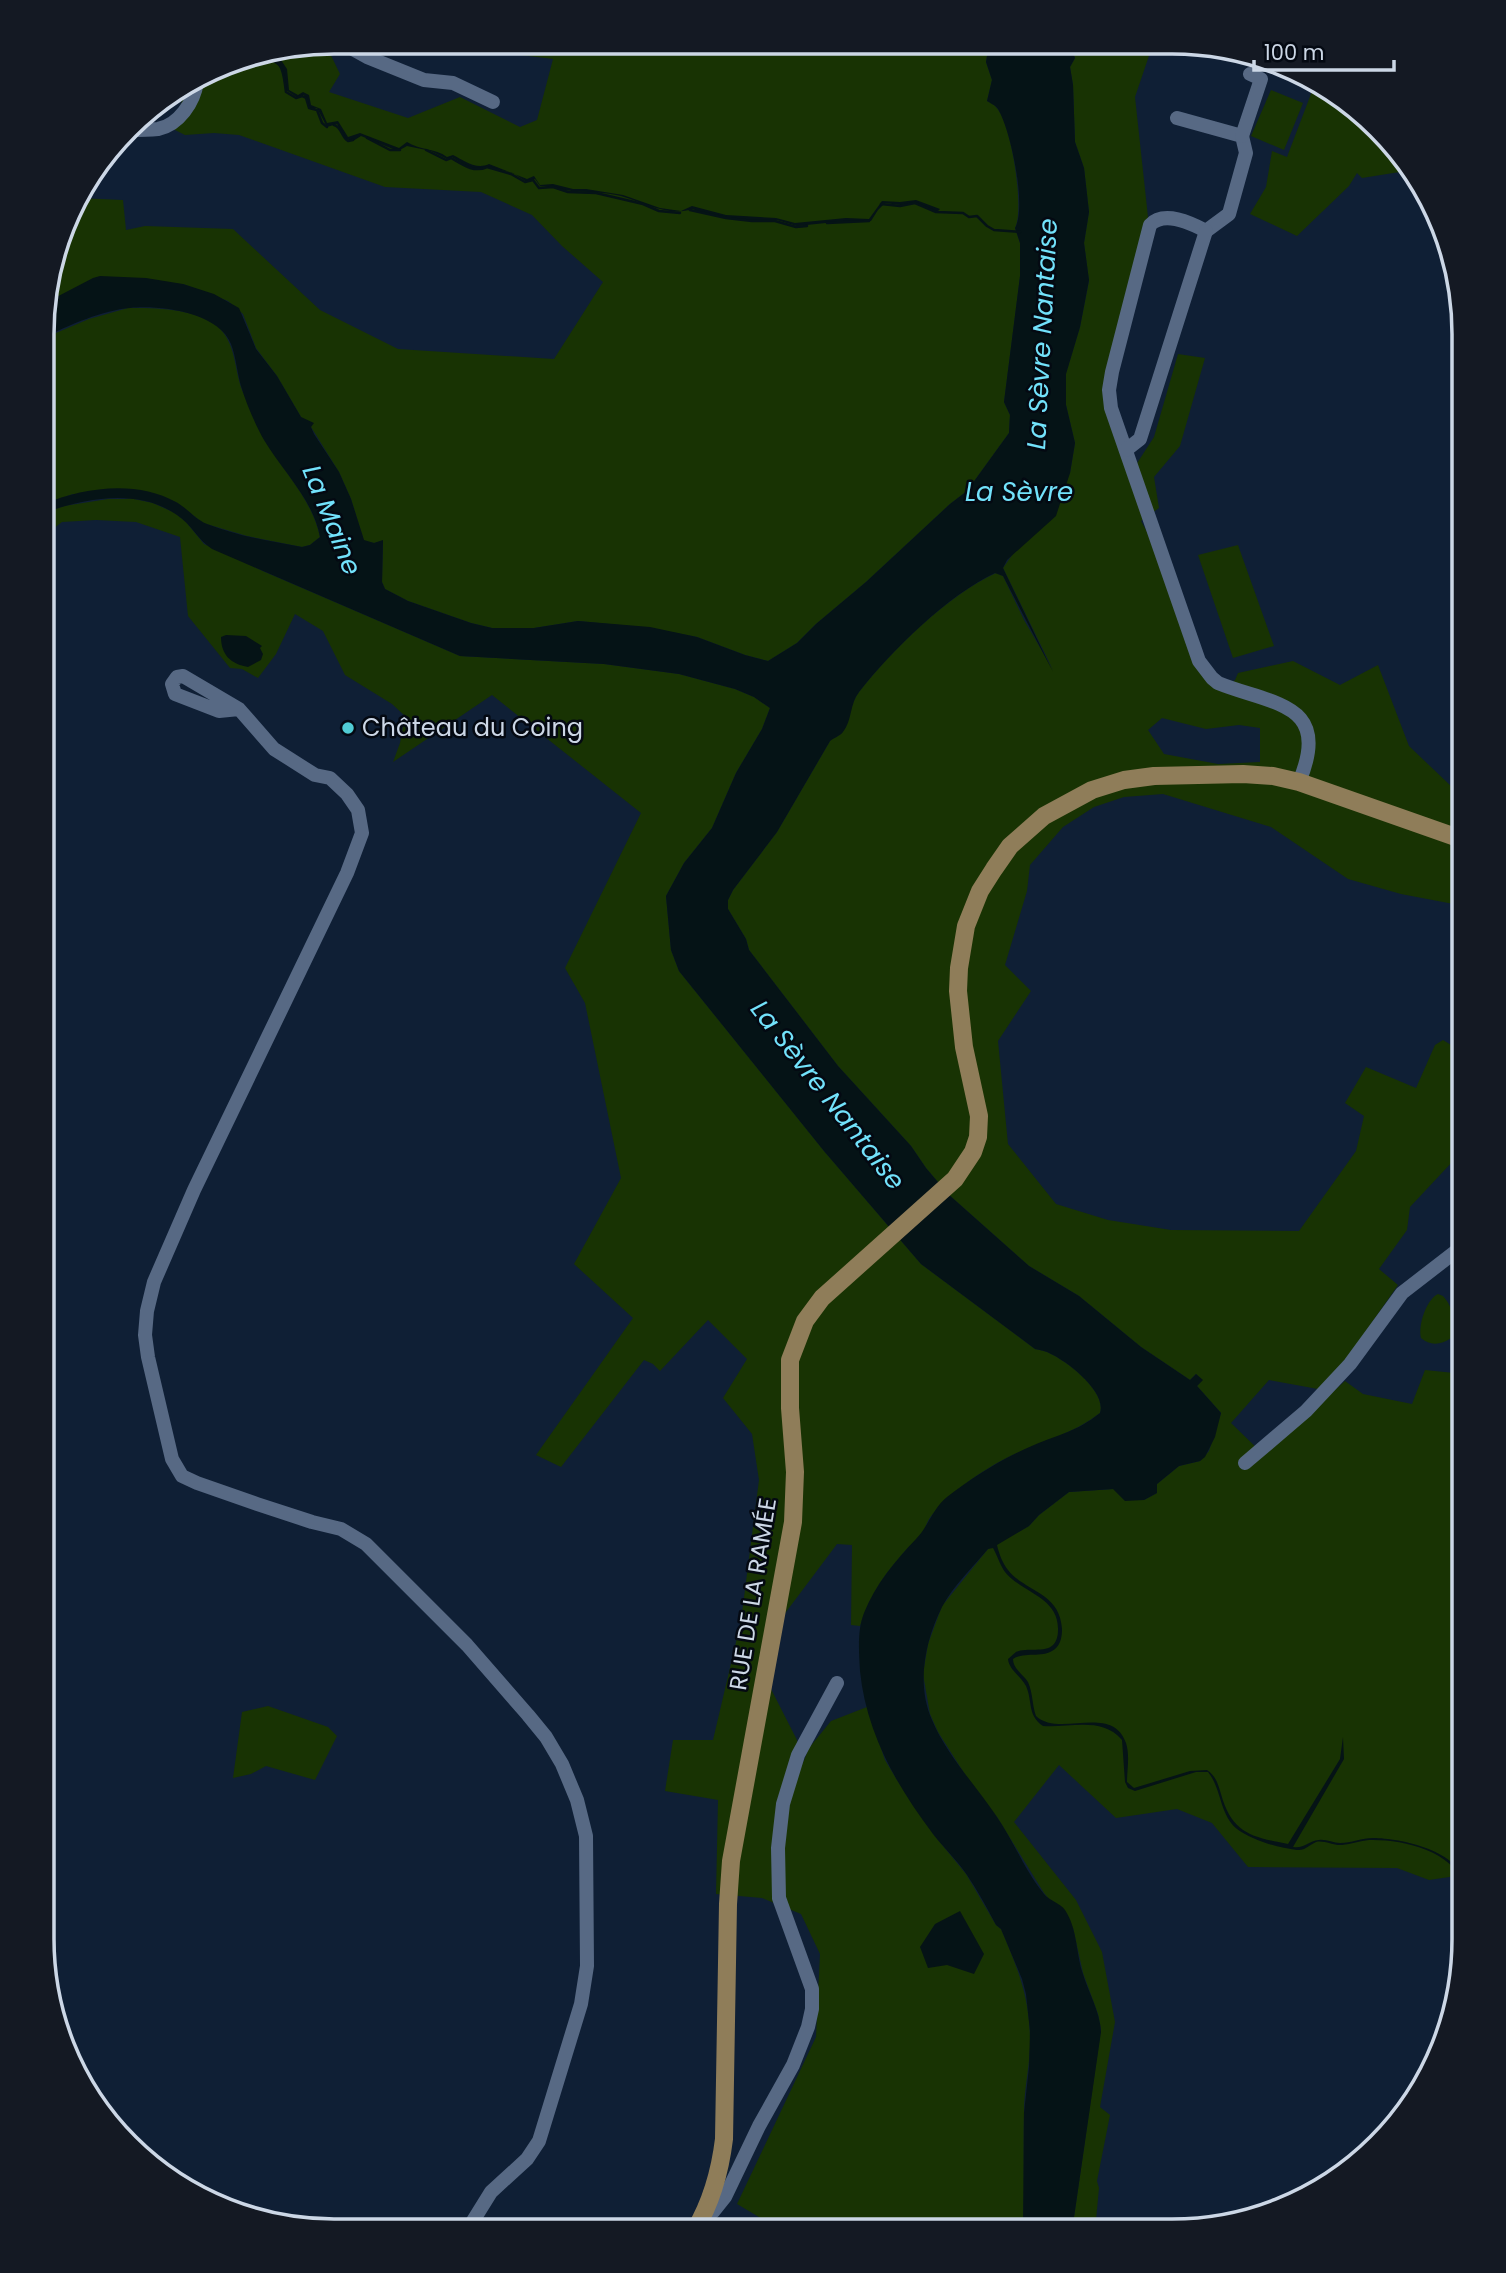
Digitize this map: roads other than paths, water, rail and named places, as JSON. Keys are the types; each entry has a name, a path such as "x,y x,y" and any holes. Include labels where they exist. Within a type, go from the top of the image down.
{"main road":[{"name":"RUE DE LA RAMÉE","path":"701,2219 715,2186 724,2139 728,1904 732,1861 793,1522 795,1472 790,1408 790,1360 805,1321 822,1297 955,1179 973,1152 979,1126 959,1015 958,990 966,926 980,891 1010,846 1044,816 1092,790 1124,780 1154,776 1273,776 1299,782 1452,836"}],"street":[{"path":"361,54 424,80 453,83 493,102"},
{"path":"1126,450 1140,439 1206,231 1229,214 1246,153 1241,136 1261,79 1250,74"},
{"path":"143,130 159,129 176,120 194,92"},
{"path":"1177,118 1241,136"},
{"path":"1206,231 1195,225 1164,217 1155,219 1150,225 1109,390 1111,408 1199,661 1218,682 1278,702 1298,716 1308,732 1309,743 1299,782"},
{"path":"239,709 274,749 315,775 330,778 347,794 358,810 362,833 347,873 194,1190 154,1282 145,1335 148,1357 172,1459 182,1476 257,1504 341,1529 366,1544 488,1669 540,1730 562,1764 577,1800 586,1836 587,1966 581,2004 538,2141 527,2159 491,2192 474,2219"},
{"path":"1245,1463 1306,1411 1350,1364 1402,1293 1452,1253"},
{"path":"706,2211 713,2211 725,2197 759,2126 793,2065 808,2028 812,1989 779,1898 778,1848 783,1804 798,1755 837,1683"}],"water":[{"path":"987,54 1073,54 1075,58 1070,67 1075,142 1084,168 1089,212 1084,243 1089,280 1080,327 1066,374 1066,405 1075,443 1070,473 1056,516 1007,560 1003,568 1053,672 1003,576 995,573 958,595 921,625 859,692 846,728 830,741 777,832 733,890 728,900 728,909 746,939 749,950 838,1066 911,1146 948,1194 1029,1266 1079,1296 1141,1347 1190,1380 1196,1374 1203,1380 1197,1386 1221,1413 1215,1437 1205,1457 1200,1461 1179,1466 1157,1484 1157,1493 1144,1500 1125,1501 1113,1489 1069,1492 1029,1526 997,1545 1008,1570 1049,1600 1060,1617 1061,1637 1055,1649 1045,1654 1023,1655 1013,1659 1016,1669 1028,1682 1036,1716 1046,1722 1058,1724 1109,1725 1119,1731 1127,1748 1127,1782 1134,1788 1190,1771 1207,1770 1216,1780 1226,1807 1237,1825 1263,1839 1288,1844 1340,1759 1343,1737 1344,1759 1293,1847 1319,1840 1340,1843 1385,1839 1428,1849 1452,1862 1452,1867 1424,1849 1382,1840 1345,1845 1316,1842 1297,1850 1250,1837 1231,1823 1208,1772 1196,1772 1135,1791 1128,1788 1125,1782 1122,1740 1114,1733 1105,1728 1085,1725 1043,1726 1032,1713 1026,1686 1008,1659 1016,1652 1045,1649 1053,1645 1058,1634 1057,1619 1046,1603 1005,1572 993,1548 988,1549 952,1592 936,1620 927,1648 924,1692 932,1720 946,1746 997,1817 1037,1885 1046,1896 1063,1908 1074,1932 1082,1971 1101,2032 1074,2219 1023,2219 1024,2113 1030,2031 1022,1979 1001,1929 996,1925 979,1893 919,1815 885,1757 863,1694 859,1642 862,1620 874,1593 942,1501 1000,1462 1083,1424 1100,1413 1101,1405 1092,1387 1076,1371 1049,1353 1035,1349 921,1264 824,1151 679,971 671,950 666,896 684,863 712,828 736,773 762,729 770,708 735,689 679,674 604,664 460,656 212,549 177,515 146,501 111,498 54,510 54,500 76,493 128,488 161,495 203,522 242,535 302,547 310,545 320,537 311,510 257,427 243,393 231,344 214,324 187,313 142,307 109,312 54,333 57,297 93,278 146,278 183,284 214,294 239,308 256,349 277,376 301,417 314,423 311,427 339,472 364,540 374,543 383,540 382,582 385,589 408,601 492,628 534,628 578,621 650,627 697,637 768,661 797,643 967,491 1009,433 1010,415 1004,402 1020,276 1020,243 1015,228 1018,218 1018,187 1004,121 998,109 987,101 992,80 986,62"},
{"path":"281,60 287,69 289,90 298,95 303,92 309,95 311,105 321,109 327,123 338,121 348,137 360,133 399,148 407,142 437,152 447,157 453,155 475,165 489,164 510,172 488,167 474,168 452,157 447,159 431,151 407,146 398,151 361,136 353,141 346,139 337,124 327,127 317,108 310,108 304,95 298,98 286,90 283,71 275,61"},
{"path":"515,174 527,179 534,176 540,185 553,184 623,195 660,208 681,211 657,208 621,196 540,186 535,179 527,182"},
{"path":"916,200 940,209 937,212 914,203 885,203 871,221 797,226 777,220 750,221 701,213 693,209 681,211 692,206 726,215 776,218 795,223 846,218 869,219 882,201"},
{"path":"246,636 262,646 261,660 248,667 232,661 225,654 221,643 221,637"},
{"path":"960,1911 984,1954 974,1974 947,1965 928,1968 920,1947 935,1924"}],"waterway":[{"path":"274,61 283,73 286,92 296,98 306,98 309,108 317,110 322,123 327,127"},
{"path":"334,125 348,141 353,140"},
{"path":"367,138 390,150 400,150"},
{"path":"426,150 473,169 487,167 511,174 525,182 533,180 539,188 553,187 568,192 596,193 643,204 659,211 680,213"},
{"name":"La Sèvre Nantaise","path":"881,204 900,206 915,203 936,212 977,216 994,230 1020,232"},
{"path":"690,210 726,218 807,226"},
{"path":"827,223 869,221"}],"place":[{"name":"Château du Coing","path":"348,728"}],"water label":[{"name":"La Sèvre","path":"1019,492"},
{"name":"La Maine","path":"332,520"}]}
